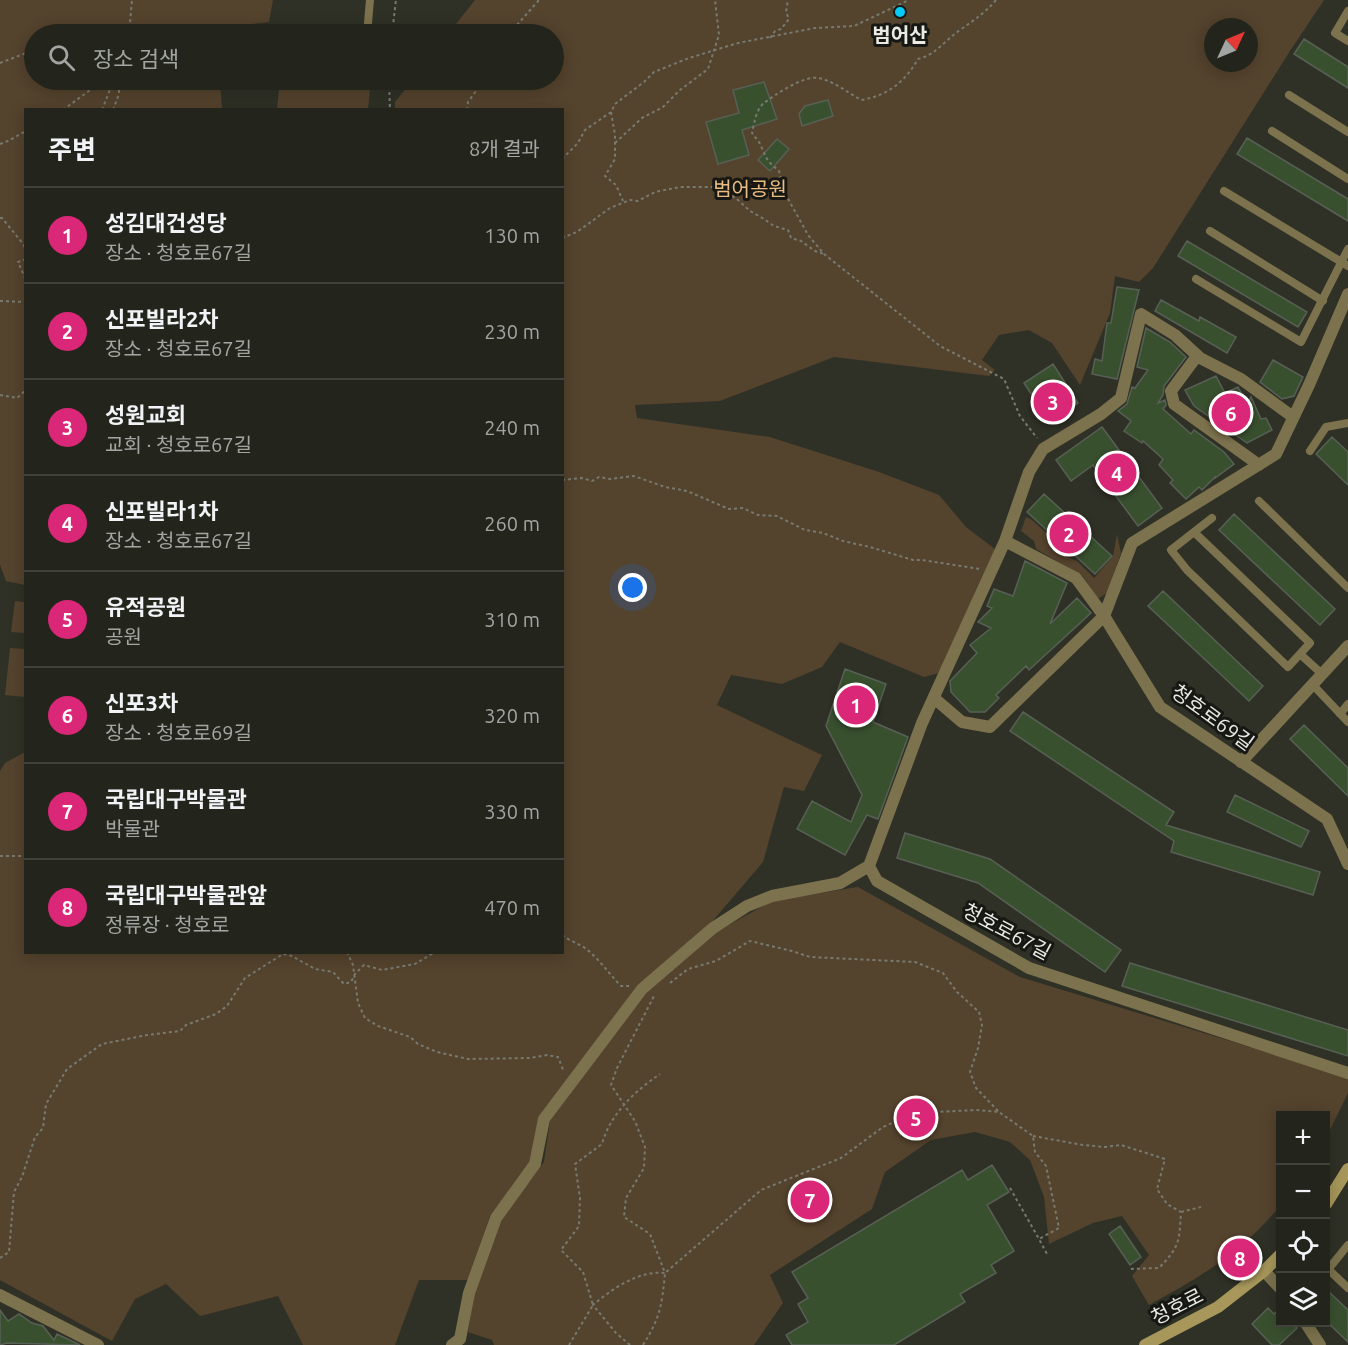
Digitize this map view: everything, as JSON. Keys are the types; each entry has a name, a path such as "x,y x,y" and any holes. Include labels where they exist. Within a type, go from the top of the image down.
{"main road":[{"path":"1330,1197 1348,1168"},
{"name":"청호로","path":"1145,1345 1218,1307 1276,1260"}],"street":[{"path":"934,698 962,722 990,727 1104,616 1132,543 1276,454 1348,294"},
{"path":"452,1345 460,1339 469,1293 496,1218 535,1164 544,1119 644,987 713,928 747,906 772,896 840,883 869,866 922,723 1005,541 1029,472 1046,447 1101,414 1121,399 1141,314 1175,335 1197,356 1241,379 1293,417"},
{"path":"1197,356 1171,391 1174,404 1259,465"},
{"name":"청호로69길","path":"1005,541 1076,578 1104,616 1160,707 1327,819 1348,864"},
{"path":"1241,762 1348,646"},
{"name":"청호로67길","path":"869,866 878,881 1029,968 1348,1073"},
{"path":"1264,1271 1276,1283"},
{"path":"0,1294 98,1345"},
{"path":"1308,1327 1320,1345"}],"lane":[{"path":"368,24 370,0"},
{"path":"1348,12 1335,33 1348,41"},
{"path":"1289,94 1348,132"},
{"path":"1272,131 1348,179"},
{"path":"1224,191 1345,265"},
{"path":"1210,231 1323,301"},
{"path":"1196,279 1301,342 1345,265 1348,249"},
{"path":"1310,451 1326,427 1348,423"},
{"path":"1259,501 1348,588"},
{"path":"1194,532 1310,643 1288,667 1186,570 1171,550 1194,532 1212,518"},
{"path":"1300,654 1322,674"},
{"path":"1312,685 1348,722"},
{"path":"1340,714 1348,704"},
{"path":"1330,1266 1348,1245"},
{"path":"1330,1273 1348,1288"}],"path":[{"path":"130,24 132,0"},
{"path":"393,24 396,0"},
{"path":"518,24 538,0"},
{"path":"615,142 642,118 663,107 680,90 708,69 719,35 715,0"},
{"path":"770,38 789,19 786,12 788,0"},
{"path":"564,157 578,144 585,130 611,112 615,104 654,72 689,58 738,43 815,28 855,26 909,0"},
{"path":"996,0 979,19 958,31 934,53 918,59 898,86 880,95 861,100 836,85 817,78 802,80 764,103 757,114 752,133 768,161 779,171 786,195 808,235 824,254 940,346 1004,378 1020,416 1046,447"},
{"path":"0,63 24,54"},
{"path":"66,108 90,90"},
{"path":"103,108 110,90"},
{"path":"114,108 118,90"},
{"path":"389,90 390,108"},
{"path":"467,108 468,102 477,90"},
{"path":"611,112 615,159 605,176 616,185 624,202"},
{"path":"0,144 24,132"},
{"path":"564,237 577,232 610,208 630,200 638,201 655,192 680,187 720,188 774,226 788,230 791,238 801,240 824,254"},
{"path":"0,214 24,245"},
{"path":"24,257 18,262 24,276"},
{"path":"0,301 24,302"},
{"path":"0,395 17,398 24,392"},
{"path":"564,480 634,476 665,487 687,491 729,509 743,508 758,515 777,516 805,530 823,533 843,541 913,560 992,571"},
{"path":"0,856 24,856"},
{"path":"564,936 578,942 589,951 621,986 644,987 654,995 617,1068 611,1085 635,1121 645,1148 644,1168 626,1198 624,1217 650,1233 665,1273 663,1299 656,1324 643,1345"},
{"path":"663,989 688,969 716,961 750,941 810,957 915,962 943,973 957,992 979,1012 982,1025 978,1048 970,1071 976,1088 999,1112 1033,1136 1083,1145 1105,1147 1121,1145 1165,1159 1157,1189 1167,1204 1181,1212 1201,1207"},
{"path":"0,1258 9,1252 14,1192 22,1177 35,1137 44,1128 46,1104 67,1069 81,1057 102,1044 180,1031 186,1025 216,1014 227,1006 245,978 283,954 292,956 315,969 333,972 344,984 351,982 364,965 382,970 415,964 432,954"},
{"path":"347,954 355,974 358,1003 370,1022 410,1037 418,1044 437,1052 468,1059 529,1058 547,1055 558,1057 565,1070 563,1075"},
{"path":"630,1345 616,1333 593,1305 583,1272 561,1250 579,1226 580,1198 574,1164 602,1144 606,1128 639,1088 660,1074"},
{"path":"569,1345 593,1305 611,1289 656,1272 665,1273 761,1190 841,1158 883,1127 914,1113 976,1110 999,1112"},
{"path":"1033,1136 1035,1152 1046,1166 1059,1228 1039,1239"},
{"path":"1010,1188 1047,1254"},
{"path":"1129,1269 1159,1268 1174,1252 1179,1240 1181,1212"}],"green space":[{"path":"0,0 273,0 269,22 251,24 24,24 24,90 221,90 222,108 24,108 24,585 6,581 0,565"},
{"name":"범어공원","path":"475,0 1324,0 1153,268 1139,282 1115,276 1110,313 1080,385 1052,343 1029,330 999,335 982,360 995,370 989,376 834,357 720,401 635,405 637,418 770,437 879,472 939,495 966,527 995,549 939,673 924,677 840,642 822,667 782,684 731,675 717,705 822,755 804,791 784,787 763,862 711,923 638,987 541,1117 535,1156 490,1216 468,1280 419,1280 395,1345 303,1345 278,1296 200,1316 166,1284 135,1299 112,1341 0,1280 0,771 5,763 24,753 24,954 564,954 564,108 395,108 395,102 405,90 564,90 564,24 456,24"},
{"path":"279,90 370,90 368,108 277,108"},
{"path":"1026,517 1054,540 1065,556 1077,561 1094,578 1113,556 1117,534 1121,553 1108,592 1098,599 1082,575 1036,549 1034,541 1021,531"},
{"path":"15,601 24,602 24,633 11,632"},
{"path":"10,648 24,649 24,697 5,695"},
{"path":"858,887 1020,977 1348,1077 1348,1093 1330,1130 1330,1111 1276,1111 1276,1211 1251,1237 1220,1262 1149,1305 1132,1276 1149,1255 1122,1216 1093,1223 1049,1244 1044,1197 1030,1160 1010,1142 975,1132 931,1140 885,1172 872,1209 770,1275 783,1303 754,1345 494,1345 492,1340 468,1332 474,1293 499,1223 544,1162 550,1121 646,992 716,932 774,900"}],"building":[{"path":"1304,39 1348,67 1348,88 1294,54"},
{"path":"764,82 777,119 742,130 749,155 718,164 706,122 739,113 733,90"},
{"path":"828,100 833,116 802,126 799,114 805,106"},
{"path":"1247,138 1348,199 1348,221 1237,154"},
{"path":"777,139 789,149 770,171 758,160"},
{"path":"1187,241 1307,312 1298,327 1178,256"},
{"path":"1117,287 1139,290 1117,379 1092,374 1095,359 1102,361 1107,323 1111,323"},
{"path":"1161,300 1199,321 1200,317 1236,337 1227,353 1155,311"},
{"path":"1146,328 1170,342 1186,357 1164,386 1163,395 1158,403 1165,400 1166,405 1163,409 1191,434 1194,430 1224,452 1234,464 1215,477 1202,490 1199,487 1186,499 1170,483 1173,480 1159,465 1163,459 1143,441 1142,443 1124,431 1131,421 1118,411 1127,404 1132,387 1135,388 1148,370 1137,367"},
{"path":"1273,360 1303,377 1294,396 1282,399 1260,382"},
{"path":"1053,364 1078,403 1049,422 1024,383"},
{"path":"1216,376 1225,393 1238,387 1247,404 1251,397 1261,419 1266,418 1272,430 1247,443 1194,406 1185,390"},
{"path":"1102,427 1162,508 1138,526 1093,465 1071,481 1056,460"},
{"path":"1332,437 1348,452 1348,485 1316,454"},
{"path":"1044,494 1112,556 1095,574 1027,512"},
{"path":"1234,514 1335,609 1320,625 1219,530"},
{"path":"1025,561 1067,583 1050,624 1077,598 1091,613 1029,670 1026,666 996,695 999,698 985,712 970,712 951,692 950,681 977,653 970,645 991,628 978,622 992,608 987,606 994,589 1013,596"},
{"path":"1163,591 1263,686 1249,701 1148,606"},
{"path":"845,669 886,684 873,722 908,737 878,819 867,815 845,855 797,829 812,801 851,822 862,795 826,726"},
{"path":"1023,712 1174,812 1166,825 1320,872 1313,895 1171,852 1174,841 1010,731"},
{"path":"1304,725 1348,768 1348,796 1290,739"},
{"path":"1235,795 1309,831 1301,847 1227,812"},
{"path":"905,833 990,859 1121,950 1105,972 978,883 897,858"},
{"path":"1130,963 1348,1030 1348,1056 1122,986"},
{"path":"992,1165 1009,1192 987,1205 1014,1251 991,1265 996,1273 960,1294 965,1302 894,1345 792,1345 786,1335 808,1322 798,1304 808,1298 792,1272 962,1170 968,1180"},
{"path":"1120,1226 1141,1257 1130,1265 1109,1234"},
{"path":"1330,1293 1348,1310 1348,1342 1330,1325"},
{"path":"1268,1308 1274,1314 1276,1312 1276,1327 1297,1328 1279,1345 1272,1345 1252,1324"},
{"path":"0,1310 8,1321 19,1314 32,1323 43,1326 54,1340 57,1334 80,1345 7,1343 0,1345"}],"place":[{"name":"범어산","path":"900,12"},
{"name":"성원교회","path":"1053,402"},
{"name":"신포3차","path":"1231,413"},
{"name":"신포빌라1차","path":"1117,473"},
{"name":"신포빌라2차","path":"1069,534"},
{"name":"성김대건성당","path":"856,705"},
{"name":"유적공원","path":"916,1118"},
{"name":"국립대구박물관","path":"810,1200"},
{"name":"국립대구박물관앞","path":"1240,1258"}]}
